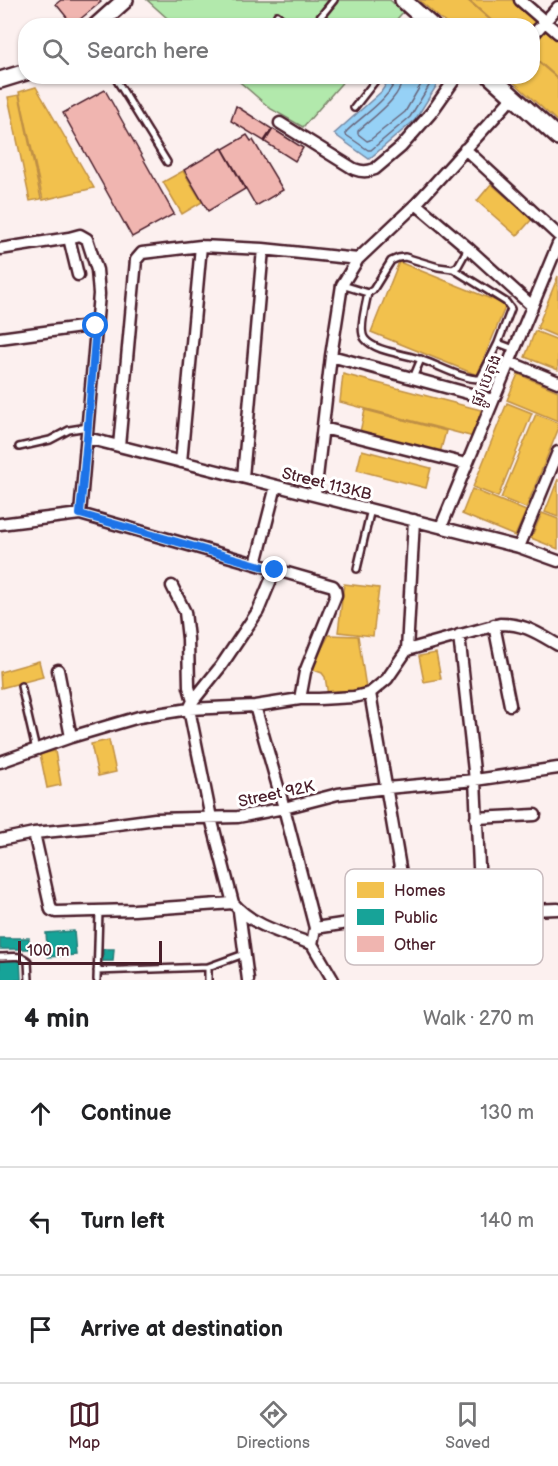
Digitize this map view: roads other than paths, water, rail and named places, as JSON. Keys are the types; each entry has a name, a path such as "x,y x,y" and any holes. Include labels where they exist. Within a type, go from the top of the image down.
{"street":[{"path":"105,18 125,0"},
{"path":"403,0 420,18"},
{"path":"520,0 558,33"},
{"path":"540,27 558,7"},
{"path":"0,80 18,74"},
{"path":"280,123 354,169 361,172 370,171 401,147 451,84"},
{"path":"499,84 558,137"},
{"path":"315,495 342,285 358,259 416,204 513,97"},
{"path":"465,149 558,235"},
{"path":"416,204 532,306"},
{"path":"0,249 80,235 87,239 97,270 99,294 80,514"},
{"path":"69,238 78,275"},
{"name":"ផ្លូវ បេតុង","path":"441,527 558,244"},
{"path":"119,446 136,260 142,253 201,246 263,249 358,259"},
{"path":"182,462 201,246"},
{"path":"243,477 263,249"},
{"path":"0,338 96,326"},
{"path":"332,356 493,400"},
{"path":"509,362 558,382"},
{"path":"323,428 466,464"},
{"name":"Street 113KB","path":"88,433 119,446 519,546 558,561"},
{"path":"519,546 558,452"},
{"path":"256,564 276,486"},
{"path":"0,524 80,514 333,586 336,595 305,672 300,699"},
{"path":"0,762 71,737 139,717 191,705 255,706 300,699 354,697 370,693 387,679 407,650 414,520"},
{"path":"191,705 258,611 275,570"},
{"path":"172,586 185,612 191,705 211,818 236,907 248,980"},
{"path":"407,650 500,624 514,624 528,628 558,645"},
{"path":"494,625 510,705"},
{"path":"459,635 475,780 479,869"},
{"path":"58,670 71,737"},
{"path":"370,693 400,869"},
{"path":"255,706 315,928 312,944"},
{"name":"Street 92K","path":"0,840 34,833 155,819 238,817 338,794 475,780 558,768"},
{"path":"476,818 535,815"},
{"path":"34,833 51,910 56,912 236,907 271,929 312,944 333,980"},
{"path":"543,909 558,909"},
{"path":"315,928 345,923"}],"lane":[{"path":"319,18 334,0"},
{"path":"277,15 281,18"},
{"path":"119,84 167,162"},
{"path":"354,108 373,84"},
{"path":"453,269 458,266 468,248"},
{"path":"342,285 368,293 373,290 391,261 405,257 453,269 506,302 510,306 510,312 480,379 464,376 421,359 373,346 363,338 362,329 368,293"},
{"path":"498,343 514,349"},
{"path":"413,378 421,359"},
{"path":"19,447 50,440 69,430 88,433"},
{"path":"357,569 371,509"},
{"path":"21,686 36,750"},
{"path":"97,980 99,911"},
{"path":"97,971 208,967 244,954"},
{"path":"0,957 27,959 29,980"},
{"path":"208,967 208,980"}],"water":[{"path":"386,84 438,84 415,120 369,159 334,134 381,92"}]}
